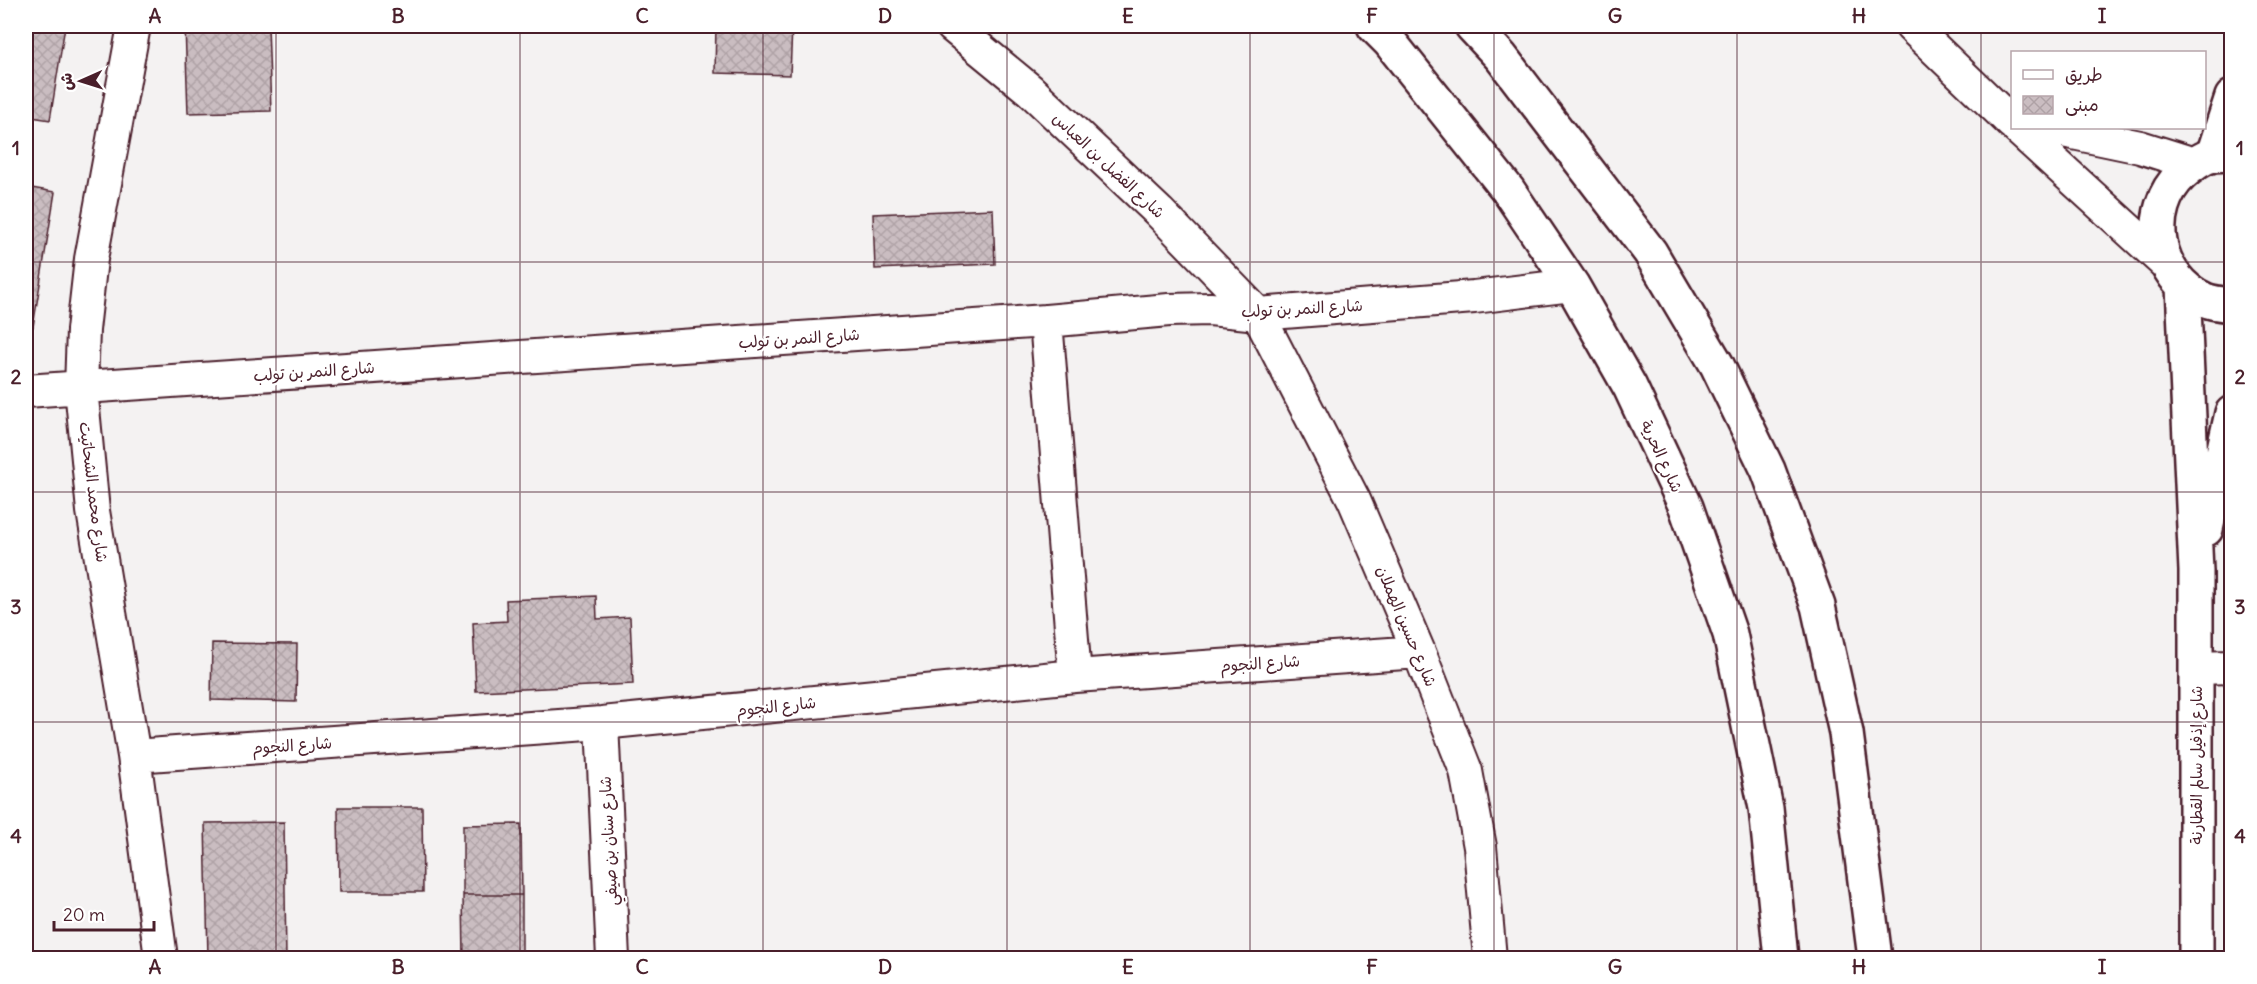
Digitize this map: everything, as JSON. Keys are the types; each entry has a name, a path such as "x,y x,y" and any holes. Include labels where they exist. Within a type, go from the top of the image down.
{"main road":[{"name":"شارع الحرية","path":"1374,26 1397,50 1502,182 1572,285 1630,387 1686,507 1730,634 1766,808 1781,958"},
{"path":"1472,26 1501,57 1650,252 1717,365 1768,470 1818,606 1846,733 1875,958"},
{"path":"2213,158 2232,97"},
{"name":"شارع إذفيل سالم القطارنة","path":"2196,958 2196,571 2174,275 2158,237 2160,208 2173,183 2213,158"},
{"path":"2174,275 2205,300 2232,305"},
{"name":"شارع إذفيل سالم القطارنة","path":"2196,571 2232,413"}],"street":[{"name":"شارع محمد الشحاتيت","path":"134,26 91,259 83,330 81,388 93,511 134,756 161,958"},
{"name":"شارع الفضل بن العباس","path":"952,26 1030,90 1159,212 1258,314"},
{"path":"1911,26 2011,120"},
{"path":"2020,129 2174,275"},
{"path":"2053,129 2090,138 2213,158"},
{"name":"شارع النمر بن تولب","path":"26,391 1046,321 1169,310 1210,309 1258,314 1474,297 1572,285"},
{"name":"شارع حسين الهملان","path":"1258,314 1354,500 1419,652 1466,771 1480,847 1490,958"},
{"path":"1046,321 1075,676"},
{"name":"شارع النجوم","path":"134,756 602,723 1075,676 1419,652"},
{"path":"2196,668 2232,667"},
{"name":"شارع سنان بن صيفي","path":"602,723 613,958"}],"building":[{"path":"26,26 65,26 50,120 26,116"},
{"path":"185,26 268,26 271,111 188,113"},
{"path":"716,26 792,26 790,75 715,73"},
{"path":"26,187 55,192 33,327 26,326"},
{"path":"993,209 995,264 875,269 873,214"},
{"path":"596,596 597,619 630,617 633,684 476,691 473,623 507,621 506,600"},
{"path":"212,643 297,644 296,702 211,700"},
{"path":"338,807 422,807 423,892 339,892"},
{"path":"284,822 286,958 208,958 205,823"},
{"path":"521,824 522,895 463,895 463,825"},
{"path":"463,895 522,895 522,958 464,958"}]}
